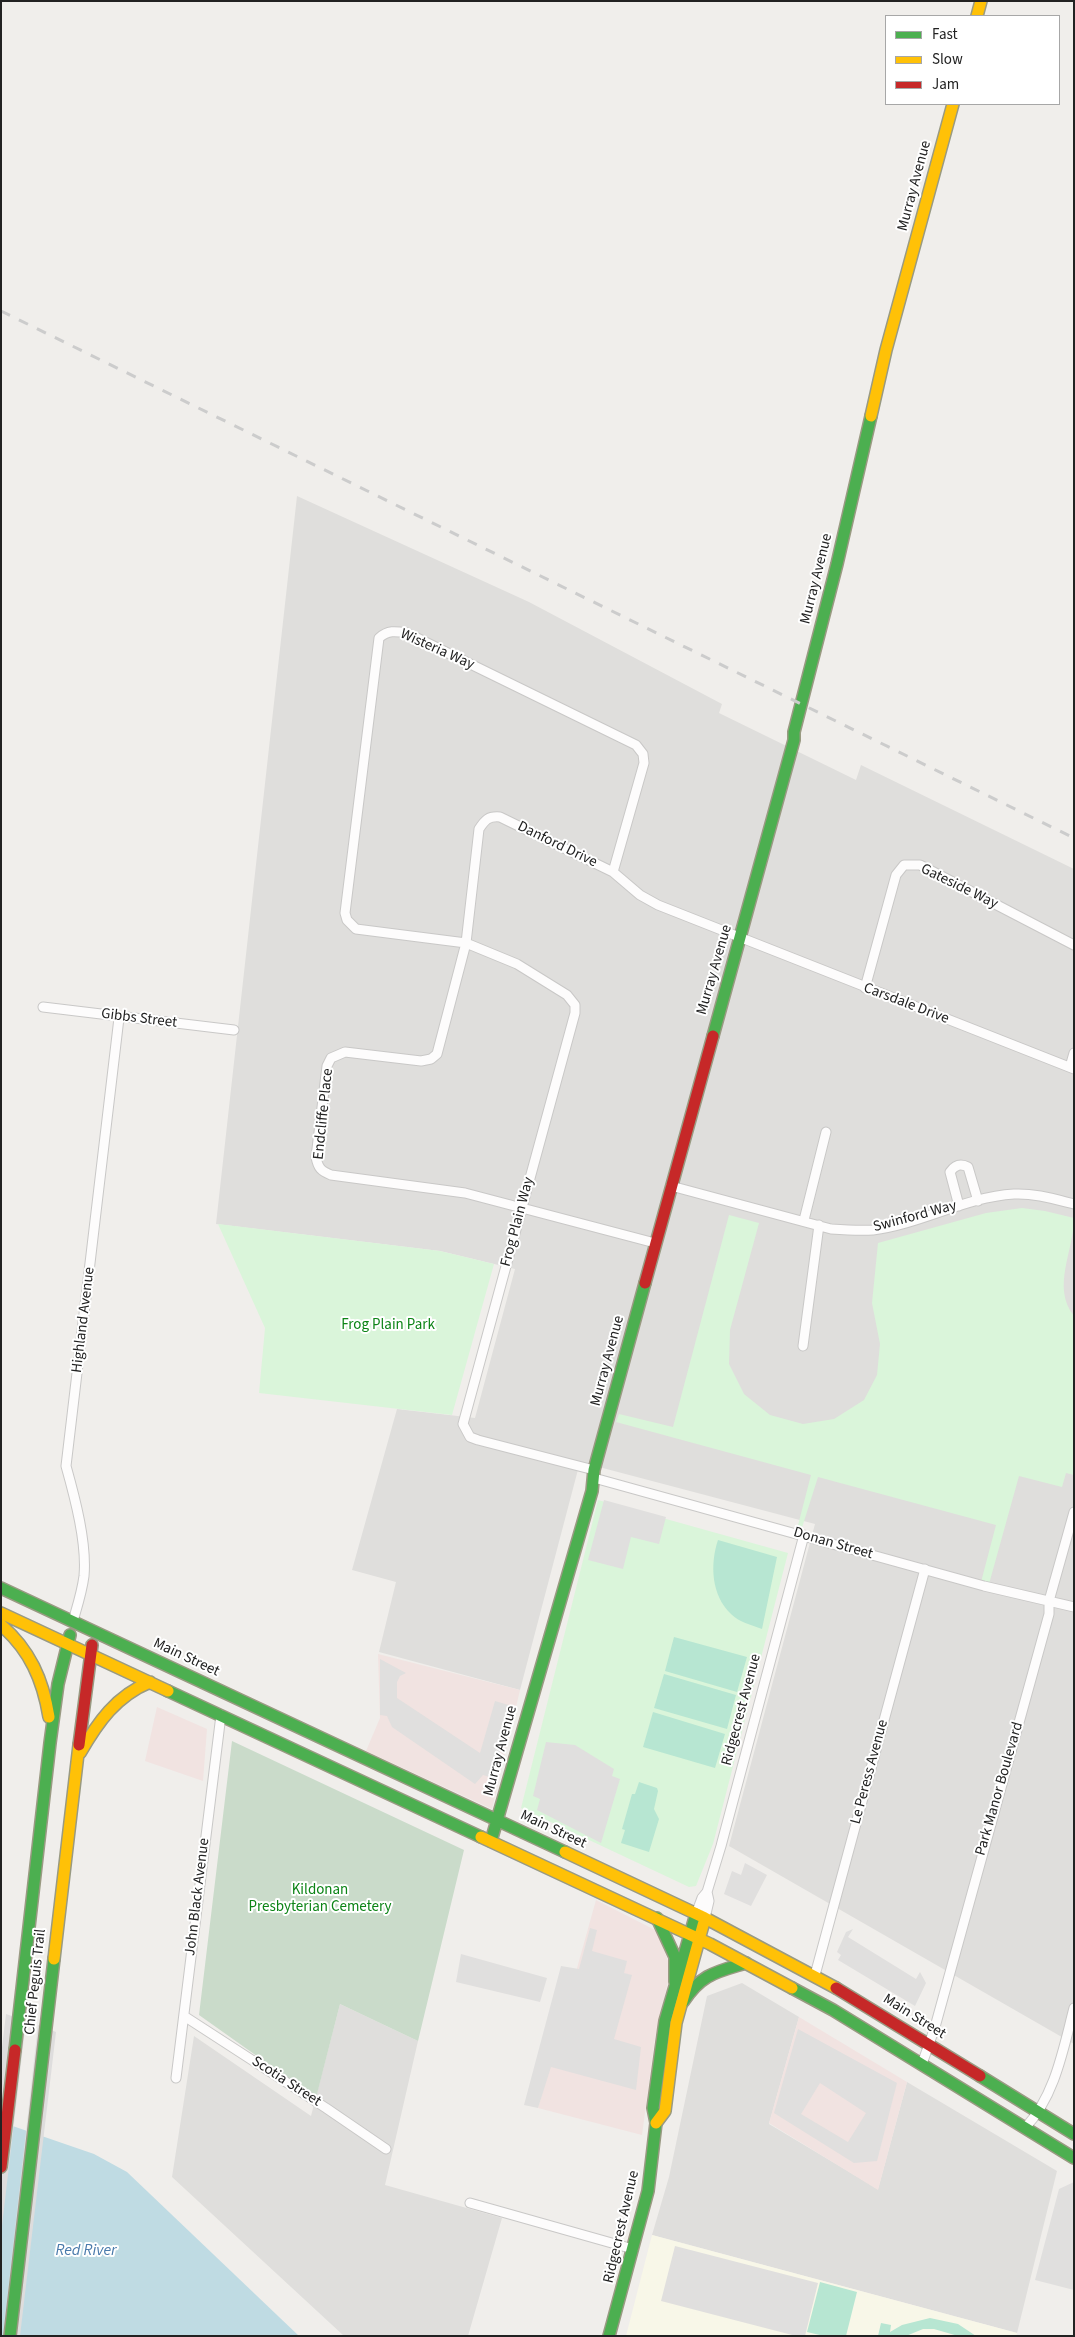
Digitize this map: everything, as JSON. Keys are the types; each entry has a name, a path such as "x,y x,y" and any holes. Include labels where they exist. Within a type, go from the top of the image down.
{"main road":[{"path":"977,15 982,1"},
{"name":"Murray Avenue","path":"491,1841 592,1491 594,1474 655,1242 794,740 794,732 837,564 886,350 953,105"},
{"name":"Main Street","path":"1,1588 701,1916 815,1975 1074,2134"},
{"path":"1,1613 695,1937 833,2010 1074,2158"},
{"name":"Chief Peguis Trail","path":"1,2167 50,1743 58,1684 73,1621"},
{"path":"1,1625 22,1644 39,1674 47,1699 50,1743"},
{"name":"Chief Peguis Trail","path":"10,2336 77,1759 94,1632"},
{"path":"77,1759 96,1726 112,1706 131,1690 150,1682"},
{"name":"Ridgecrest Avenue","path":"656,2123 665,2111 676,2023 701,1916"},
{"path":"657,1918 675,1957 675,1982"},
{"name":"Ridgecrest Avenue","path":"609,2336 648,2191 656,2123 653,2108 658,2057 675,1982 695,1937"},
{"path":"682,2002 692,1986 703,1976 746,1963"}],"street":[{"name":"Wisteria Way","path":"466,943 356,929 347,920 345,913 376,644 385,632 395,631 407,634 627,741 641,750 644,763 613,872"},
{"name":"Danford Drive","path":"466,943 479,829 484,820 492,816 500,817 613,872 640,895 658,905 739,939"},
{"name":"Gateside Way","path":"866,988 896,874 904,865 920,865 1074,945"},
{"name":"Carsdale Drive","path":"739,939 1072,1068"},
{"name":"Endcliffe Place","path":"466,943 437,1054 431,1059 421,1062 345,1052 331,1058 327,1066 316,1158 322,1172 331,1175 465,1193 655,1242"},
{"name":"Frog Plain Way","path":"466,943 516,964 567,995 575,1005 575,1013 463,1424 470,1437 594,1474"},
{"name":"Gibbs Street","path":"43,1007 119,1018 234,1030"},
{"name":"Highland Avenue","path":"73,1621 82,1587 84,1565 75,1500 66,1466 119,1018"},
{"path":"1072,1068 1074,1053"},
{"path":"804,1220 826,1132"},
{"path":"960,1206 950,1172 958,1165 963,1164 968,1167 978,1201"},
{"name":"Swinford Way","path":"671,1186 804,1220 831,1229 874,1230 978,1201 1012,1194 1031,1195 1074,1204"},
{"path":"803,1346 819,1225"},
{"name":"Donan Street","path":"594,1474 984,1586 1074,1607"},
{"name":"Park Manor Boulevard","path":"922,2064 1049,1614 1049,1601 1074,1512"},
{"name":"Ridgecrest Avenue","path":"701,1916 709,1901 707,1892 804,1535"},
{"name":"Le Peress Avenue","path":"815,1975 925,1569"},
{"name":"John Black Avenue","path":"176,2078 221,1715"},
{"path":"1025,2128 1039,2113 1048,2096 1074,2008"},
{"name":"Scotia Street","path":"184,2016 386,2149"},
{"path":"470,2203 633,2249"}],"shaded area":[{"path":"297,496 529,602 722,704 719,713 856,780 861,765 1074,869 1074,2044 729,1846 815,1524 580,1462 520,1690 379,1652 396,1582 352,1570 397,1409 475,1418 515,1269 440,1251 216,1224"},
{"path":"604,1500 666,1517 659,1544 631,1537 623,1569 588,1560"},
{"path":"378,1654 520,1690 492,1809 366,1751 380,1718"},
{"path":"380,1659 406,1673 400,1676 397,1682 397,1698 480,1753 495,1701 512,1706 493,1778 483,1775 475,1784 392,1727 387,1716 380,1715"},
{"path":"157,1707 207,1729 203,1781 145,1761"},
{"path":"546,1742 575,1745 614,1769 612,1776 620,1779 601,1843 537,1810 540,1799 533,1796"},
{"path":"745,1863 767,1875 751,1906 724,1894 732,1871 741,1875"},
{"path":"596,1900 657,1931 671,1969 655,2038 642,2135 538,2108"},
{"path":"590,1928 597,1930 592,1951 627,1961 624,1973 632,1975 614,2039 641,2047 636,2090 551,2067 538,2108 524,2105 561,1966 579,1969"},
{"path":"853,1929 848,1937 916,1979 920,1972 926,1983 915,2006 838,1960 841,1955 837,1952 846,1932"},
{"path":"461,1954 547,1978 540,2002 456,1982"},
{"path":"742,1983 799,2017 769,2124 878,2189 907,2082 1057,2171 1017,2333 652,2235 669,2177 707,1996"},
{"path":"340,2004 418,2041 385,2185 502,2218 468,2336 344,2336 172,2177 194,2036 311,2116"},
{"path":"799,2017 907,2082 878,2190 769,2123"},
{"path":"798,2029 897,2083 877,2161 854,2163 774,2113","holes":["820,2083 866,2113 848,2142 801,2114"]},
{"path":"1074,2182 1074,2290 1035,2280 1059,2189"},
{"path":"652,2235 1017,2333 1016,2336 626,2336"},
{"path":"675,2246 818,2283 805,2336 796,2336 661,2301"}],"green space":[{"path":"1022,1208 1074,1218 1065,1268 1064,1293 1067,1305 1074,1316 1074,1475 1066,1473 1062,1487 1019,1476 989,1584 981,1582 996,1525 818,1477 800,1534 796,1533 811,1475 616,1422 619,1414 673,1427 729,1215 759,1223 730,1330 729,1364 744,1394 770,1415 803,1424 834,1419 864,1400 877,1375 880,1344 872,1303 878,1243 986,1213"},
{"name":"Frog Plain Park","path":"218,1224 440,1251 494,1264 452,1415 259,1393 265,1328"},
{"path":"598,1500 788,1553 713,1844 696,1886 689,1887 521,1808"},
{"path":"718,1540 777,1557 762,1629 734,1617 719,1598 713,1569"},
{"path":"674,1637 747,1657 737,1692 665,1671"},
{"path":"664,1674 736,1695 727,1729 654,1708"},
{"path":"653,1712 725,1734 715,1768 643,1747"},
{"name":"Kildonan Presbyterian Cemetery","path":"232,1741 464,1850 418,2041 340,2004 316,2098 199,2015"},
{"path":"639,1782 657,1788 658,1791 654,1809 659,1819 649,1852 621,1843 625,1830 622,1829 632,1794 635,1794"},
{"path":"820,2282 857,2292 846,2336 824,2336 807,2332"},
{"path":"930,2318 958,2324 976,2336 958,2336 934,2329 923,2329 906,2336 878,2336 881,2323 891,2325 890,2332 902,2325"}],"water":[{"name":"Red River","path":"1,2122 94,2154 127,2172 299,2336 1,2336"}],"pier":[{"path":"6,2014 26,2021 1,2234 1,2056"},
{"path":"38,2025 56,2032 20,2336 3,2336"}],"railway":[{"path":"1,311 1074,838"}],"traffic: fast":[{"path":"713,1036 794,740 794,732 837,564 871,416"},
{"path":"491,1841 592,1491 594,1470 645,1283"},
{"path":"1,1588 565,1852"},
{"path":"15,2050 50,1743 58,1684 70,1635"},
{"path":"168,1691 481,1837"},
{"path":"609,2336 648,2191 656,2123 653,2108 665,2021 696,1914"},
{"path":"657,1918 675,1957 675,1982"},
{"path":"10,2336 54,1959"},
{"path":"683,2002 696,1985 710,1975 746,1963"},
{"path":"792,1988 833,2010 1074,2158"},
{"path":"980,2076 1074,2134"}],"traffic: slow":[{"path":"977,15 981,1"},
{"path":"871,416 886,350 953,105"},
{"path":"1,1613 168,1691"},
{"path":"1,1625 20,1645 34,1666 43,1691 49,1717"},
{"path":"80,1753 109,1711 127,1695 150,1682"},
{"path":"54,1959 79,1745"},
{"path":"481,1837 710,1944 792,1988"},
{"path":"565,1852 705,1918 836,1988"},
{"path":"656,2123 665,2111 676,2023 705,1918"}],"traffic: jam":[{"path":"645,1283 713,1036"},
{"path":"79,1745 92,1645"},
{"path":"836,1988 980,2076"},
{"path":"1,2167 15,2050"}]}
